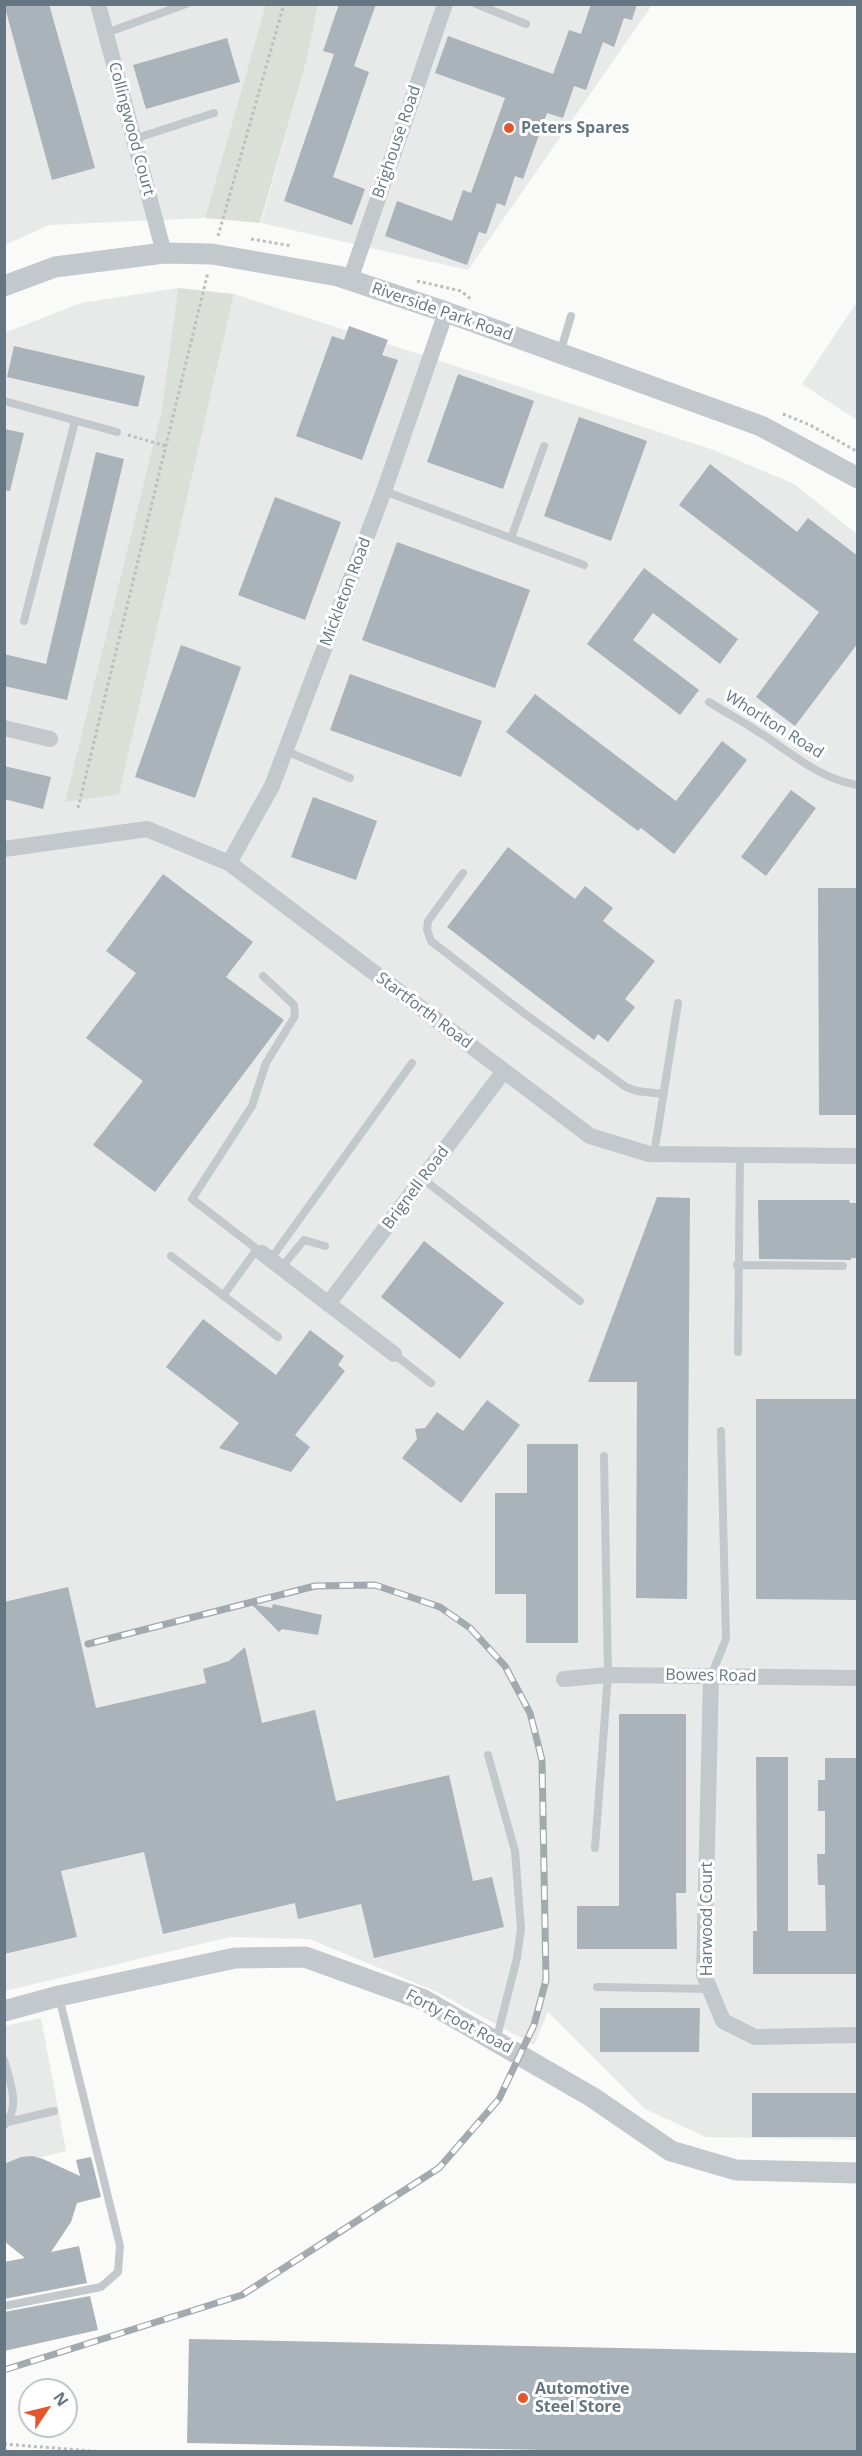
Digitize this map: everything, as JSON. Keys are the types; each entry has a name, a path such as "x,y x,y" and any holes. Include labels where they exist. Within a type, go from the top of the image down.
{"street":[{"name":"Collingwood Court","path":"98,4 164,253"},
{"name":"Brighouse Road","path":"350,280 445,4"},
{"name":"Riverside Park Road","path":"4,286 55,267 164,253 212,254 350,280 446,312 760,426 858,478"},
{"name":"Mickleton Road","path":"229,863 273,786 384,491 446,312"},
{"path":"4,728 50,739"},
{"name":"Startforth Road","path":"4,849 147,829 229,863 590,1136 654,1154 858,1156"},
{"name":"Brignell Road","path":"328,1304 504,1071"},
{"path":"267,1258 394,1354"},
{"name":"Bowes Road","path":"564,1679 608,1675 858,1678"},
{"name":"Harwood Court","path":"711,1676 704,1976 723,2021 754,2037 858,2035"},
{"name":"Forty Foot Road","path":"4,2011 59,1996 235,1958 305,1957 424,2001 592,2097 671,2151 736,2170 858,2173"}],"lane":[{"path":"106,33 186,4"},
{"path":"476,4 526,24"},
{"path":"134,139 214,113"},
{"path":"560,354 572,316"},
{"path":"4,401 117,432"},
{"path":"24,621 75,421"},
{"path":"511,538 544,446"},
{"path":"384,491 584,565"},
{"name":"Whorlton Road","path":"709,702 759,732 807,766 845,783 858,785"},
{"path":"286,751 350,778"},
{"path":"463,873 428,921 426,930 432,941 521,1011 626,1087 637,1091 663,1094"},
{"path":"263,976 294,1005 295,1016 266,1063 252,1106 192,1199 267,1258"},
{"path":"654,1154 678,1003"},
{"path":"223,1296 267,1258 412,1063"},
{"path":"738,1352 737,1265 740,1154"},
{"path":"423,1179 580,1301"},
{"path":"267,1258 304,1240 325,1246"},
{"path":"171,1256 278,1337"},
{"path":"737,1265 843,1266"},
{"path":"394,1354 431,1383"},
{"path":"711,1676 726,1639 721,1431"},
{"path":"595,1848 608,1675 604,1456"},
{"path":"488,1755 515,1851 520,1928 517,1958 496,2041"},
{"path":"597,1987 710,1989"},
{"path":"4,2306 101,2287 118,2272 120,2246 59,1996"},
{"path":"4,2060 15,2103 6,2123"},
{"path":"6,2123 54,2111"}],"path":[{"path":"78,808 212,254 284,4"},
{"path":"117,432 166,446"},
{"path":"4,2444 104,2451"}],"shaded area":[{"path":"266,4 318,5 307,59 260,223 205,218"},
{"path":"5,5 266,5 205,218 49,225 5,245"},
{"path":"318,5 652,5 468,270 261,223 307,59"},
{"path":"178,288 161,414 119,793 234,294 714,450 794,484 857,534 857,2140 706,2137 645,2109 548,2012 534,2045 435,1991 309,1939 230,1937 5,1991 4,333 81,303"},
{"path":"178,288 234,294 119,794 65,802 161,414"},
{"path":"857,302 857,420 802,384"},
{"path":"41,2018 66,2151 5,2166 4,2026"}],"building":[{"path":"4,4 49,4 95,168 52,180"},
{"path":"339,4 376,4 354,66 369,72 333,177 365,189 352,225 284,201 334,54 323,51"},
{"path":"591,4 637,4 632,20 624,18 614,47 603,42 586,90 574,86 563,118 547,113 523,179 515,176 505,206 497,203 486,234 479,232 467,265 385,236 397,201 452,221 463,190 471,193 505,98 435,73 448,36 553,74 569,30 581,34"},
{"path":"227,38 240,82 146,109 133,65"},
{"path":"349,326 388,340 382,355 398,360 362,460 296,436 332,336 344,340"},
{"path":"14,346 145,376 138,407 7,377"},
{"path":"458,374 534,401 503,489 427,462"},
{"path":"579,417 647,441 611,541 544,516"},
{"path":"4,429 24,433 10,491 4,490"},
{"path":"96,452 124,459 67,700 4,686 4,654 46,664"},
{"path":"710,464 797,532 808,518 858,556 858,643 795,726 756,697 819,612 679,505"},
{"path":"275,497 341,522 305,620 238,595"},
{"path":"397,542 530,590 495,688 362,640"},
{"path":"644,568 738,639 720,664 653,613 633,640 699,690 680,715 587,644"},
{"path":"181,645 241,667 195,798 135,777"},
{"path":"350,674 482,721 461,777 330,730"},
{"path":"535,694 676,801 722,741 747,760 674,854 641,828 638,831 506,732"},
{"path":"4,766 51,777 43,809 4,799"},
{"path":"791,790 816,808 766,876 741,857"},
{"path":"313,797 377,821 356,880 291,857"},
{"path":"508,847 575,899 585,886 613,908 603,921 655,961 625,999 635,1007 608,1042 598,1034 594,1040 447,927"},
{"path":"163,874 253,942 226,977 284,1020 155,1192 93,1145 143,1081 86,1038 136,973 106,951"},
{"path":"818,888 858,888 858,1115 819,1115"},
{"path":"657,1197 690,1198 687,1599 636,1598 637,1382 588,1382"},
{"path":"758,1200 849,1200 850,1203 858,1203 858,1258 851,1258 851,1260 759,1259"},
{"path":"424,1241 504,1303 460,1359 381,1297"},
{"path":"203,1319 276,1375 310,1330 344,1356 338,1365 345,1371 295,1435 310,1447 291,1472 219,1448 239,1423 166,1367"},
{"path":"756,1399 858,1399 858,1600 756,1599"},
{"path":"487,1400 520,1425 461,1503 402,1458 417,1439 415,1429 425,1428 437,1412 463,1431"},
{"path":"527,1444 578,1444 578,1643 526,1643 526,1594 495,1594 495,1493 527,1493"},
{"path":"68,1587 96,1708 206,1683 203,1669 229,1661 245,1647 262,1723 315,1710 336,1801 449,1775 473,1881 492,1877 504,1927 374,1958 361,1904 298,1919 295,1903 163,1934 144,1852 61,1871 77,1937 4,1954 4,1602"},
{"path":"251,1604 272,1608 273,1604 322,1615 318,1635 282,1629 279,1632"},
{"path":"619,1714 686,1714 686,1893 676,1893 677,1949 577,1949 577,1906 619,1906"},
{"path":"756,1757 788,1757 788,1931 826,1931 825,1885 818,1885 817,1854 825,1854 825,1811 818,1811 818,1780 825,1780 825,1758 856,1758 858,1974 753,1974 753,1931 757,1931"},
{"path":"600,2008 700,2008 699,2052 600,2052"},
{"path":"752,2093 858,2093 858,2137 752,2137"},
{"path":"32,2156 80,2176 76,2160 91,2157 101,2197 77,2203 71,2222 51,2252 79,2246 87,2283 4,2299 4,2262 25,2258 4,2241 4,2164 21,2157"},
{"path":"90,2296 98,2330 4,2351 4,2312"},
{"name":"Automotive Steel Store","path":"189,2339 858,2353 858,2451 595,2451 187,2443"}],"railway":[{"path":"4,2370 242,2295 439,2168 499,2099 534,2025 546,1980 542,1760 530,1713 505,1666 470,1628 440,1607 375,1585 315,1586 88,1644"}],"place":[{"name":"Peters Spares","path":"509,128"},
{"name":"Automotive Steel Store","path":"523,2398"}]}
